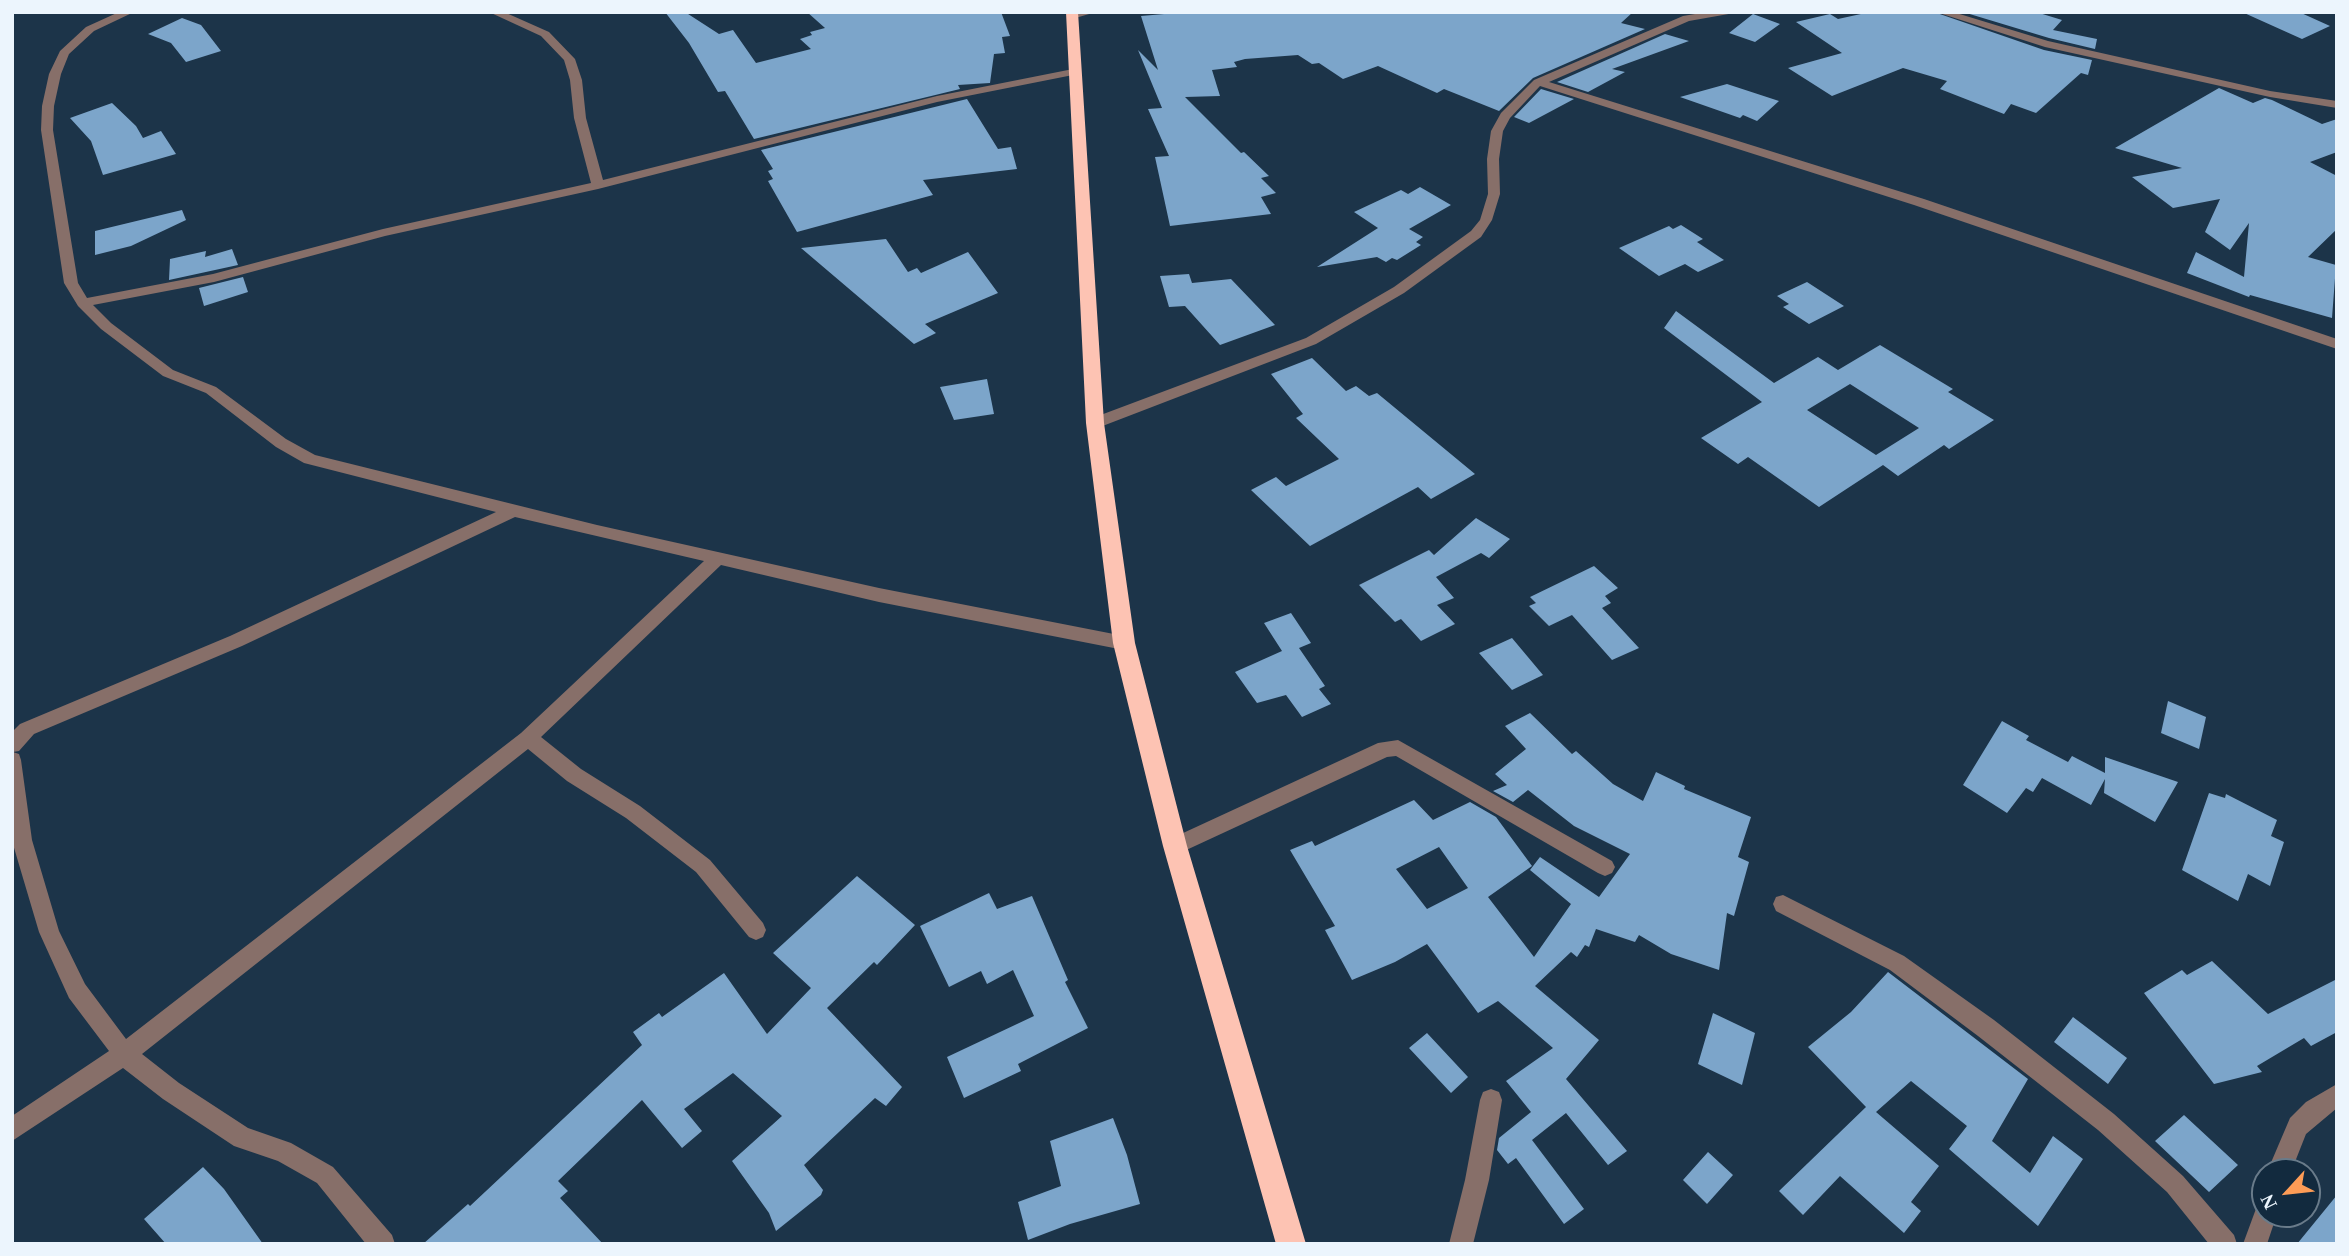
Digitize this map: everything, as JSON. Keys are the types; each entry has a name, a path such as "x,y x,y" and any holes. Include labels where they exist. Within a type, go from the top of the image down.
{"highway":[{"path":"1078,13 1073,72 1096,423 1124,643 1175,846 1291,1244"}],"street":[{"path":"129,12 98,25 72,44 60,61 48,106 47,130 71,283 83,303 106,326 169,373 211,390 281,443 310,459 512,511 717,559 988,618 1124,643"},
{"path":"494,12 545,34 555,41 569,59 576,80 580,118 598,185"},
{"path":"1096,423 1311,341 1399,290 1476,233 1486,220 1494,194 1493,159 1497,131 1505,116 1538,82 1687,18 1735,12"},
{"path":"1941,12 2045,44 2258,92 2337,105"},
{"path":"83,303 214,278 383,233 598,185 937,99 1073,72"},
{"path":"1538,82 1919,202 2337,344"},
{"path":"12,745 18,736 36,725 236,641 512,511"},
{"path":"12,1130 124,1054 528,738 717,559"},
{"path":"528,738 574,775 633,812 703,866 757,930"},
{"path":"1175,846 1385,749 1398,748 1605,867"},
{"path":"12,760 22,840 49,932 77,991 124,1054 171,1091 242,1138 284,1151 325,1175 356,1216 383,1244"},
{"path":"1783,905 1897,963 1986,1028 2106,1122 2175,1184 2225,1244"},
{"path":"2285,1158 2298,1126 2314,1110 2337,1095"},
{"path":"1461,1244 1477,1180 1491,1100"}],"building":[{"path":"665,12 685,12 719,34 733,30 756,63 811,49 800,39 812,35 810,32 825,28 807,12 1001,12 1010,36 1002,37 1005,53 994,54 990,83 958,85 960,89 754,139 725,91 718,92 689,43"},
{"path":"1187,12 1633,12 1621,23 1645,29 1533,78 1499,111 1444,89 1437,93 1378,66 1343,79 1319,63 1312,64 1298,55 1245,59 1234,62 1237,67 1212,70 1220,96 1185,97 1241,153 1244,152 1269,176 1261,178 1276,193 1261,197 1271,214 1170,226 1155,157 1169,156 1148,109 1162,108 1138,50 1158,70 1141,16"},
{"path":"1870,12 1934,12 2044,50 2092,60 2088,75 2081,73 2036,113 2011,104 2004,114 1940,89 1947,81 1903,68 1832,96 1788,68 1842,53 1796,22 1830,14 1838,19"},
{"path":"1963,12 2036,12 2062,20 2053,30 2097,39 2095,49 2049,38"},
{"path":"2242,12 2299,12 2330,26 2302,39"},
{"path":"1753,14 1780,24 1755,42 1729,33"},
{"path":"182,18 201,25 221,51 186,62 171,43 148,34"},
{"path":"1665,34 1689,41 1612,69 1625,72 1588,92 1557,82"},
{"path":"1727,84 1779,101 1757,121 1743,115 1740,118 1680,97"},
{"path":"2219,88 2253,103 2265,98 2272,100 2322,124 2337,119 2337,152 2310,162 2337,176 2337,229 2308,257 2336,265 2332,318 2250,295 2249,297 2187,273 2196,252 2244,277 2249,223 2230,250 2205,232 2220,199 2173,208 2132,177 2182,168 2115,148"},
{"path":"1541,89 1574,99 1529,123 1514,117"},
{"path":"967,99 998,149 1011,147 1017,169 923,180 933,195 797,232 768,181 773,179 768,171 773,169 761,150"},
{"path":"112,103 136,126 143,138 161,131 176,154 103,175 91,141 70,118"},
{"path":"1420,187 1451,205 1409,229 1423,237 1416,242 1421,245 1397,260 1392,258 1386,262 1377,257 1317,267 1378,228 1354,212 1401,190 1408,194"},
{"path":"182,210 186,220 131,246 95,255 95,231"},
{"path":"1681,225 1703,239 1697,242 1724,260 1698,272 1685,264 1659,276 1619,248 1669,226 1673,229"},
{"path":"886,239 908,272 917,268 921,273 968,252 998,293 925,324 936,333 914,344 801,248"},
{"path":"232,249 238,265 169,280 170,259 206,251 205,257"},
{"path":"1189,274 1192,283 1231,279 1275,325 1220,345 1185,306 1169,307 1160,276"},
{"path":"243,277 248,292 204,306 199,288"},
{"path":"1807,282 1844,306 1809,324 1783,307 1789,304 1777,296"},
{"path":"1676,311 1774,383 1818,357 1838,370 1880,345 1953,389 1948,392 1994,420 1949,449 1944,445 1898,476 1883,465 1819,507 1748,457 1738,464 1701,438 1762,402 1664,328","holes":["1850,384 1919,428 1876,455 1807,410"]},
{"path":"1312,358 1346,391 1356,386 1369,396 1377,393 1475,474 1431,499 1418,487 1310,546 1251,490 1276,477 1286,486 1339,459 1296,418 1303,414 1271,374"},
{"path":"987,379 994,414 954,420 940,387"},
{"path":"1476,518 1510,539 1489,558 1481,553 1436,577 1454,598 1437,605 1455,624 1421,641 1401,619 1395,622 1359,585 1429,550 1434,555"},
{"path":"1594,566 1618,588 1605,596 1611,603 1602,608 1639,648 1612,660 1572,615 1549,626 1529,606 1536,603 1530,597"},
{"path":"1291,613 1311,643 1299,648 1325,686 1319,689 1331,704 1302,717 1286,695 1257,703 1235,672 1282,651 1264,623"},
{"path":"1512,638 1543,675 1512,690 1479,653"},
{"path":"2168,701 2206,717 2199,749 2161,733"},
{"path":"1530,713 1572,754 1576,751 1613,784 1643,801 1656,772 1685,786 1684,789 1751,817 1738,857 1749,862 1734,916 1727,913 1719,970 1671,954 1639,935 1635,942 1596,929 1589,947 1585,945 1577,957 1571,952 1535,986 1599,1040 1566,1079 1627,1151 1608,1165 1566,1113 1532,1140 1584,1209 1564,1224 1516,1158 1508,1164 1497,1150 1499,1138 1531,1112 1506,1081 1553,1048 1498,1001 1478,1013 1427,944 1395,962 1352,980 1325,930 1335,926 1290,850 1312,841 1315,846 1414,800 1433,820 1470,802 1496,817 1532,866 1488,897 1534,957 1571,904 1530,870 1540,857 1599,897 1630,854 1574,826 1528,790 1513,802 1493,791 1507,785 1495,774 1526,749 1505,726","holes":["1439,847 1468,888 1427,909 1396,869"]},
{"path":"2002,721 2029,736 2026,740 2068,762 2072,756 2105,773 2105,757 2178,782 2155,822 2104,793 2105,779 2091,805 2042,778 2033,792 2026,788 2007,813 1963,785"},
{"path":"2209,793 2225,798 2226,794 2277,820 2271,836 2284,842 2270,886 2248,874 2238,901 2182,870"},
{"path":"857,876 915,925 877,965 874,962 827,1008 902,1087 886,1106 875,1098 804,1165 823,1190 821,1195 776,1231 769,1213 732,1161 782,1116 733,1073 684,1109 702,1131 682,1148 642,1100 558,1181 568,1191 560,1198 603,1244 423,1244 468,1204 470,1206 642,1045 633,1032 659,1013 662,1017 724,973 767,1034 811,988 773,953"},
{"path":"989,893 997,909 1032,896 1068,980 1065,982 1088,1028 1018,1064 1021,1071 964,1098 947,1057 1034,1016 1013,970 987,984 981,971 949,987 920,926"},
{"path":"2212,961 2268,1014 2337,979 2337,1032 2311,1046 2304,1038 2257,1066 2262,1072 2214,1084 2144,993 2182,970 2187,975"},
{"path":"1888,972 2028,1079 1992,1141 2030,1173 2053,1136 2083,1159 2038,1226 1949,1149 1967,1126 1911,1081 1876,1112 1939,1166 1911,1202 1921,1211 1904,1233 1840,1176 1803,1215 1779,1191 1866,1107 1808,1047 1851,1012"},
{"path":"1713,1013 1755,1033 1742,1085 1698,1064"},
{"path":"2073,1017 2127,1058 2108,1084 2054,1042"},
{"path":"1427,1033 1468,1077 1451,1093 1409,1048"},
{"path":"2184,1115 2238,1165 2209,1192 2155,1141"},
{"path":"1113,1118 1127,1155 1140,1204 1070,1224 1028,1240 1018,1202 1061,1186 1050,1141"},
{"path":"1708,1152 1733,1175 1707,1204 1683,1180"},
{"path":"203,1167 224,1189 263,1244 166,1244 144,1219"},
{"path":"2337,1195 2337,1244 2297,1244 2310,1228 2321,1228 2321,1215"}]}
